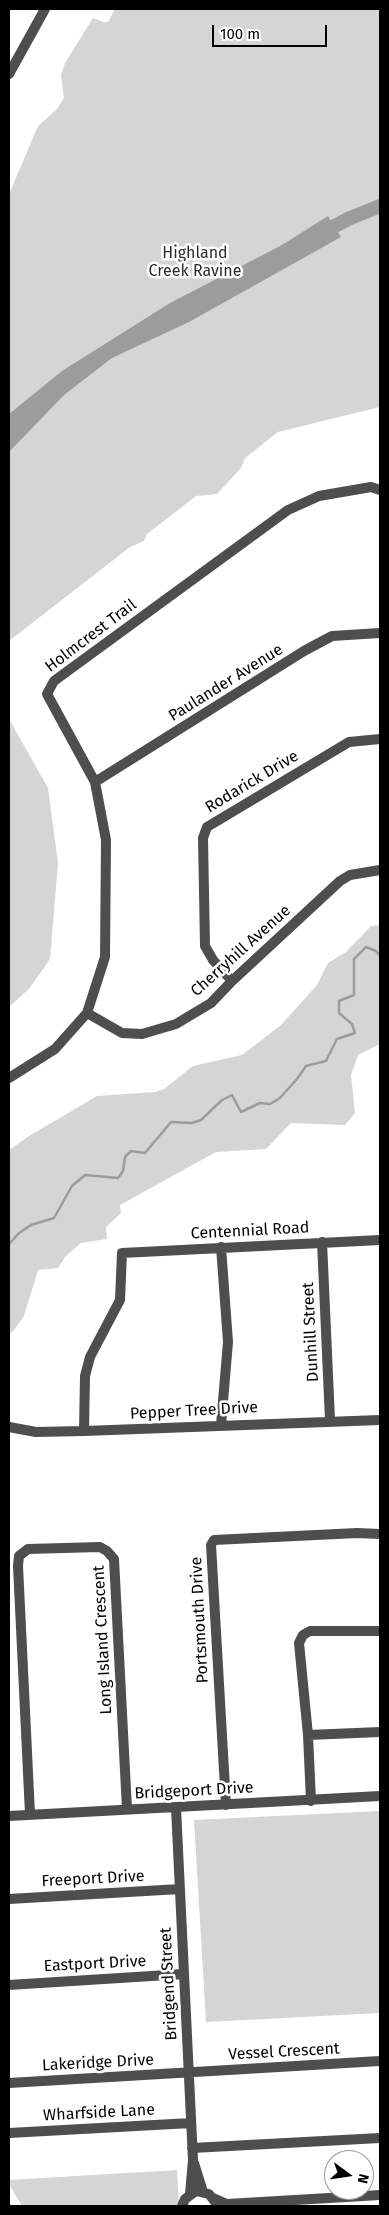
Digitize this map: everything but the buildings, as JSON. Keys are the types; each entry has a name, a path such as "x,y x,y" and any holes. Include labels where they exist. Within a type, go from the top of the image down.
{"street":[{"path":"9,74 45,9"},
{"name":"Holmcrest Trail","path":"9,1078 56,1049 87,1013 105,957 106,840 95,782 47,694 54,680 288,510 319,496 372,487 380,490"},
{"name":"Paulander Avenue","path":"95,782 304,651 332,636 380,633"},
{"name":"Rodarick Drive","path":"232,981 213,960 205,946 202,838 207,827 348,742 380,739"},
{"name":"Cherryhill Avenue","path":"87,1013 122,1033 142,1034 176,1024 211,1003 232,981 340,881 350,875 380,870"},
{"name":"Centennial Road","path":"84,1432 85,1376 90,1357 120,1300 122,1253 380,1240"},
{"name":"Dunhill Street","path":"322,1242 330,1420"},
{"path":"221,1247 228,1342 221,1425"},
{"name":"Pepper Tree Drive","path":"9,1428 36,1432 84,1432 330,1420 380,1420"},
{"name":"Portsmouth Drive","path":"226,1805 211,1545 214,1540 357,1533 380,1534"},
{"name":"Long Island Crescent","path":"30,1814 19,1556 28,1549 100,1546 114,1559 127,1810"},
{"path":"310,1801 308,1735 299,1643 303,1635 310,1631 380,1631"},
{"path":"308,1735 380,1732"},
{"name":"Bridgeport Drive","path":"9,1816 380,1796"},
{"name":"Bridgend Street","path":"176,1808 192,2148 190,2194"},
{"name":"Freeport Drive","path":"9,1899 180,1889"},
{"name":"Eastport Drive","path":"9,1984 183,1974"},
{"name":"Vessel Crescent","path":"189,2073 380,2061"},
{"name":"Lakeridge Drive","path":"9,2083 189,2073"},
{"name":"Wharfside Lane","path":"9,2133 191,2123"},
{"path":"192,2148 380,2138"},
{"name":"Bridgend Street","path":"192,2160 203,2192"},
{"path":"182,2206 190,2194 203,2192 215,2202 227,2204 358,2201 380,2195"}],"green space":[{"name":"Highland Creek Ravine","path":"115,9 380,9 380,407 278,432 245,458 241,468 217,494 196,496 147,534 144,541 130,547 9,641 9,194 38,126 57,109 64,98 61,75 65,63 93,18 108,22"},
{"path":"9,719 48,788 58,863 50,959 29,989 9,1007"},
{"path":"380,925 380,1044 358,1055 351,1075 355,1113 345,1125 291,1123 266,1149 216,1152 120,1205 121,1213 106,1227 107,1239 81,1243 65,1257 58,1268 38,1270 24,1316 9,1334 9,1150 97,1096 155,1092 164,1089 193,1066 242,1055 281,1025 317,985 328,963 346,952 371,926"},
{"path":"380,1811 380,2013 206,2022 194,1820"},
{"path":"177,2170 179,2206 22,2206 9,2184 9,2180"}],"shaded area":[{"path":"328,216 341,237 189,322 112,358 64,395 9,452 9,414 62,371 170,303 282,245"}],"waterway":[{"path":"318,235 348,219 380,206"},
{"path":"9,1244 19,1233 31,1225 54,1218 72,1186 85,1175 118,1178 123,1171 125,1157 131,1151 145,1153 171,1122 192,1123 201,1120 222,1100 232,1095 241,1112 260,1103 270,1104 280,1098 306,1066 326,1061 337,1039 355,1033 352,1024 339,1013 339,1001 354,995 354,959 366,947 376,951 380,956"}]}
